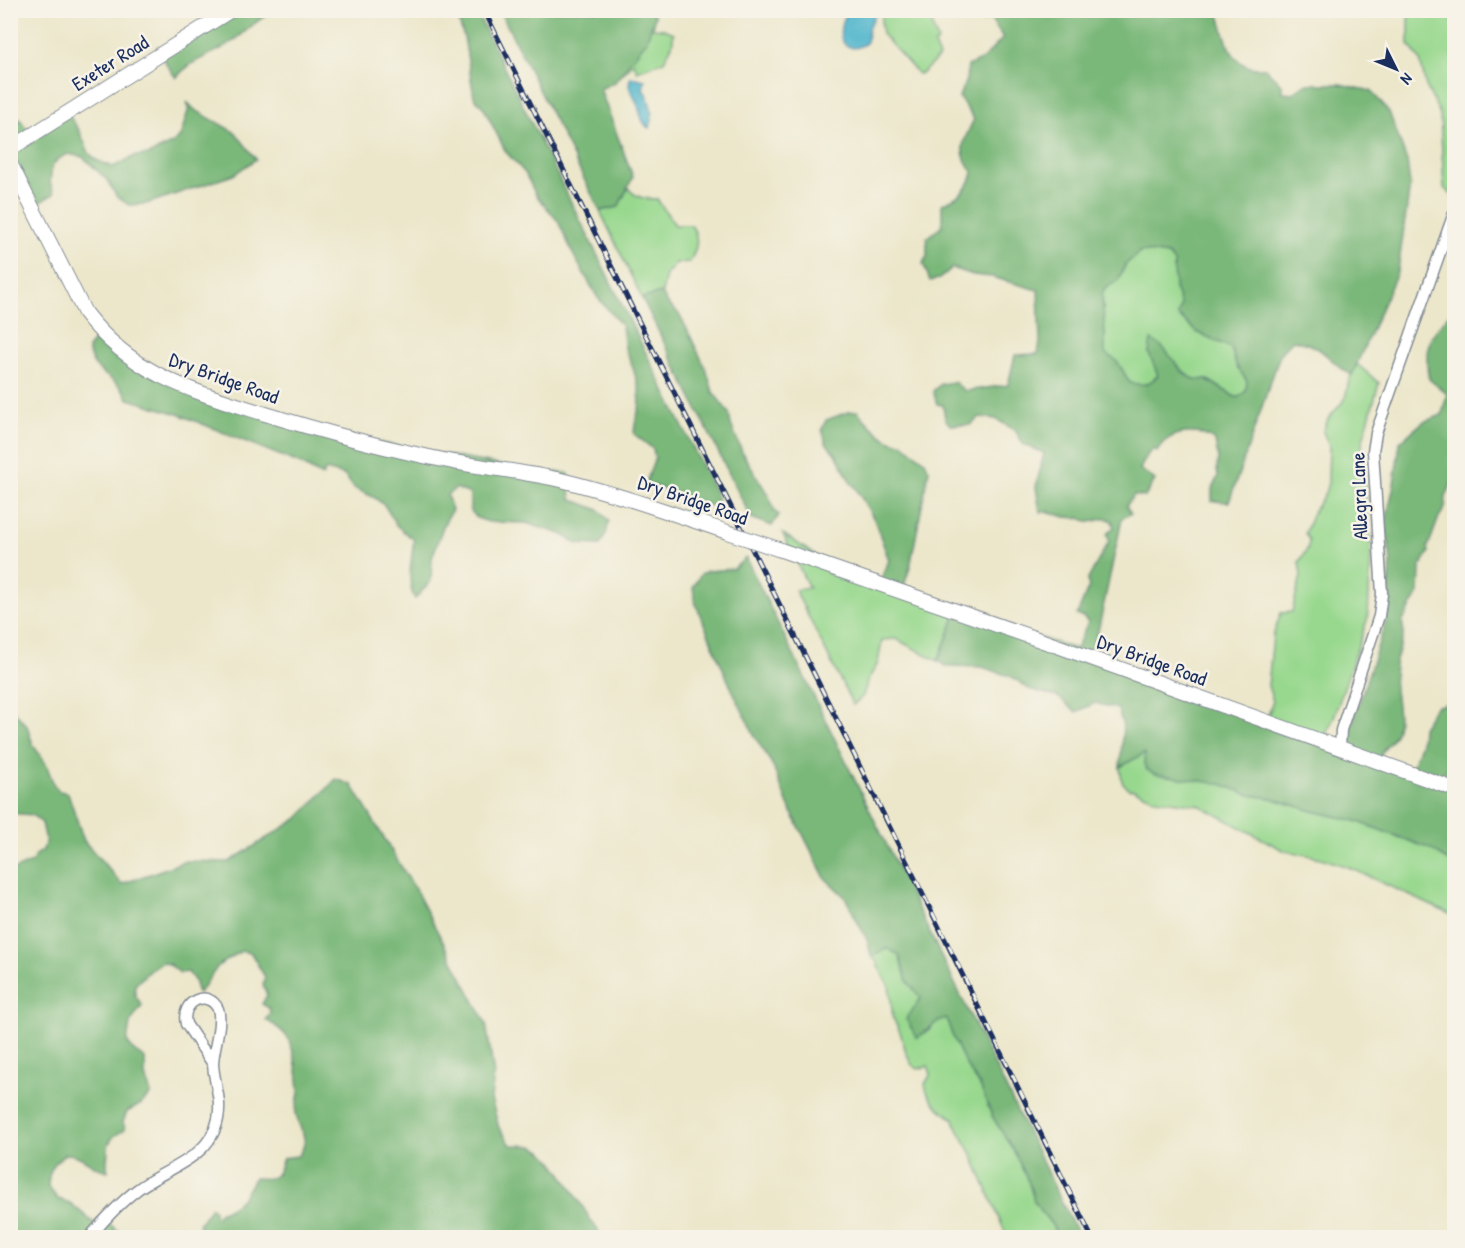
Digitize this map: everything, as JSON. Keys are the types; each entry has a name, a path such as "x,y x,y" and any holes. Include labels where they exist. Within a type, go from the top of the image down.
{"street":[{"name":"Exeter Road","path":"10,149 231,10"},
{"name":"Dry Bridge Road","path":"10,163 85,314 119,350 171,382 210,397 318,430 452,461 558,480 607,492 1060,647 1455,789"},
{"name":"Allegra Lane","path":"1340,748 1341,730 1379,616 1383,594 1373,451 1376,433 1455,213"},
{"path":"89,1238 124,1200 148,1182 189,1161 207,1142 218,1122 220,1096 213,1064 219,1015 211,1001 200,999 190,1003 184,1018 213,1064"}],"green space":[{"path":"651,10 655,16 647,40 615,82 600,89 633,177 618,207 600,211 500,11"},
{"path":"225,11 274,11 225,47 196,61 176,78 161,56"},
{"path":"455,11 476,11 716,494 718,503 711,506 646,483 655,458 653,449 634,434 640,405 639,388 625,348 622,326 598,298 574,256 558,221 536,195 525,173 506,152 483,107 474,97 464,37"},
{"path":"883,11 940,11 932,26 938,41 934,45 939,57 922,73 918,74 882,34"},
{"path":"963,11 1218,11 1227,42 1236,59 1253,68 1265,68 1282,85 1283,92 1293,93 1305,84 1340,84 1371,91 1389,112 1407,161 1410,185 1398,270 1352,375 1322,351 1308,344 1293,340 1281,352 1229,502 1212,501 1212,489 1218,476 1215,441 1200,434 1184,433 1169,439 1157,451 1154,449 1148,454 1140,469 1155,480 1145,497 1134,495 1126,506 1131,513 1122,519 1097,636 1089,655 1344,748 1389,612 1386,609 1391,596 1389,590 1391,562 1386,522 1400,442 1423,422 1442,415 1447,394 1429,379 1428,350 1435,331 1451,312 1454,303 1454,477 1446,497 1445,508 1439,517 1428,547 1429,552 1420,567 1419,593 1402,622 1403,638 1394,674 1398,713 1397,729 1378,761 1410,772 1421,742 1422,727 1435,707 1445,704 1451,698 1454,690 1454,750 1442,782 1454,788 1454,865 1431,849 1356,821 1271,798 1250,795 1221,784 1155,774 1147,770 1144,764 1145,753 1120,767 1123,726 1118,709 1095,703 1076,712 1058,697 1029,689 1012,677 982,667 946,666 938,661 957,612 1076,649 1088,622 1077,615 1089,586 1087,581 1109,541 1107,534 1114,527 1112,521 1106,518 1090,522 1050,512 1040,512 1036,487 1044,453 1023,444 1015,430 996,419 980,417 970,425 950,425 945,419 943,405 937,404 933,391 941,384 954,382 965,391 1008,385 1015,355 1038,354 1040,342 1038,290 952,268 939,279 930,281 923,263 927,257 927,238 942,226 942,204 962,193 973,173 964,158 963,146 974,119 959,97 966,80 968,66 983,59 1003,38 991,19 973,21","holes":["1141,251 1168,255 1174,262 1175,288 1181,305 1178,315 1197,332 1231,348 1237,367 1247,381 1246,391 1239,397 1235,397 1206,379 1198,380 1186,375 1168,353 1151,340 1149,353 1158,375 1146,384 1130,383 1117,361 1105,353 1102,295 1104,289 1118,280 1126,264"]},
{"path":"1409,11 1453,11 1454,197 1444,188 1440,114 1426,86 1420,60 1409,45"},
{"path":"653,23 653,28 674,33 672,45 664,61 637,71 634,63 615,81"},
{"path":"10,86 16,114 29,132 68,114 79,130 89,153 96,160 113,167 135,156 148,155 180,137 189,108 187,102 195,110 236,133 256,159 233,175 146,204 129,205 117,197 107,180 83,157 68,154 58,159 52,166 50,182 54,194 33,206 11,162"},
{"path":"628,188 641,197 657,199 675,225 691,225 696,239 696,248 690,262 676,263 666,275 662,293 642,298 600,211 618,207"},
{"path":"1141,251 1168,255 1174,262 1175,288 1181,305 1178,316 1197,332 1231,348 1237,367 1247,381 1246,391 1239,397 1235,397 1207,379 1195,379 1173,362 1149,353 1158,375 1146,384 1130,383 1117,361 1104,353 1102,295 1105,289 1118,280 1126,264"},
{"path":"662,293 686,327 706,369 713,392 729,413 731,425 743,454 767,493 775,512 779,515 772,526 751,518 642,298"},
{"path":"100,334 172,383 322,432 531,471 569,474 571,499 599,510 609,521 606,534 600,545 578,544 561,534 526,523 489,522 477,518 470,510 470,494 456,488 447,495 452,510 444,524 432,558 431,581 415,599 410,578 414,540 397,526 385,506 375,498 354,488 344,475 326,470 322,476 301,464 178,414 128,399 122,388 97,368 91,359 88,348"},
{"path":"1357,364 1379,383 1362,443 1371,552 1368,617 1333,720 1322,742 1266,721 1273,701 1268,686 1273,636 1281,613 1292,612 1301,576 1299,562 1308,548 1309,540 1305,533 1328,483 1329,446 1323,432 1328,419 1345,399 1349,380"},
{"path":"857,411 883,436 902,443 925,461 929,470 910,567 903,589 880,584 889,560 874,519 837,456 826,443 822,429 826,420"},
{"path":"783,534 818,557 957,612 938,661 896,639 882,640 878,663 868,680 863,696 853,705 795,590 809,588"},
{"path":"746,558 1079,1237 1058,1237 1035,1203 1029,1183 1015,1153 992,1116 980,1086 966,1065 946,1018 917,1038 906,1019 921,998 907,981 899,955 887,948 871,956 868,942 845,897 825,878 788,805 772,764 755,737 729,683 695,602 693,587 701,574 707,571 733,569"},
{"path":"10,707 27,726 33,745 46,764 54,785 59,791 68,793 84,841 122,884 186,861 229,862 297,819 336,779 352,785 416,891 486,1023 494,1075 491,1099 499,1128 511,1145 535,1147 554,1163 603,1237 212,1238 201,1231 199,1224 211,1207 217,1217 219,1213 232,1207 240,1200 254,1178 267,1179 275,1176 283,1158 298,1156 304,1144 296,1114 299,1091 292,1049 285,1035 266,1020 270,1013 269,1008 262,1004 267,995 263,985 265,977 251,953 241,951 218,966 198,994 194,980 188,972 180,973 169,964 162,962 135,985 135,995 142,1005 130,1023 127,1042 145,1059 145,1076 151,1094 140,1105 127,1112 123,1122 125,1129 113,1137 108,1145 108,1171 77,1156 65,1154 54,1164 50,1172 48,1187 58,1199 70,1203 94,1223 101,1217 118,1231 132,1237 11,1237 11,871 32,862 43,850 46,841 42,823 32,815 11,813"},
{"path":"1146,752 1144,764 1147,770 1221,784 1250,795 1271,798 1356,821 1431,849 1454,865 1454,916 1348,867 1321,858 1283,850 1199,805 1156,799 1130,790 1122,782 1120,767"},
{"path":"887,948 899,955 907,981 921,998 927,1032 937,1020 946,1017 966,1065 980,1086 992,1116 1015,1153 1029,1183 1035,1203 1058,1237 1007,1237 973,1156 954,1119 939,1108 928,1095 925,1084 931,1074 928,1066 918,1069 912,1065 906,1052 893,1018 889,986 878,963 872,957"}],"water":[{"path":"841,11 877,11 868,29 867,42 862,46 852,48 844,43 840,34 845,14"},
{"path":"631,77 645,80 643,89 652,113 649,128 643,121 630,89"}],"railway":[{"path":"484,10 1092,1238"}]}
